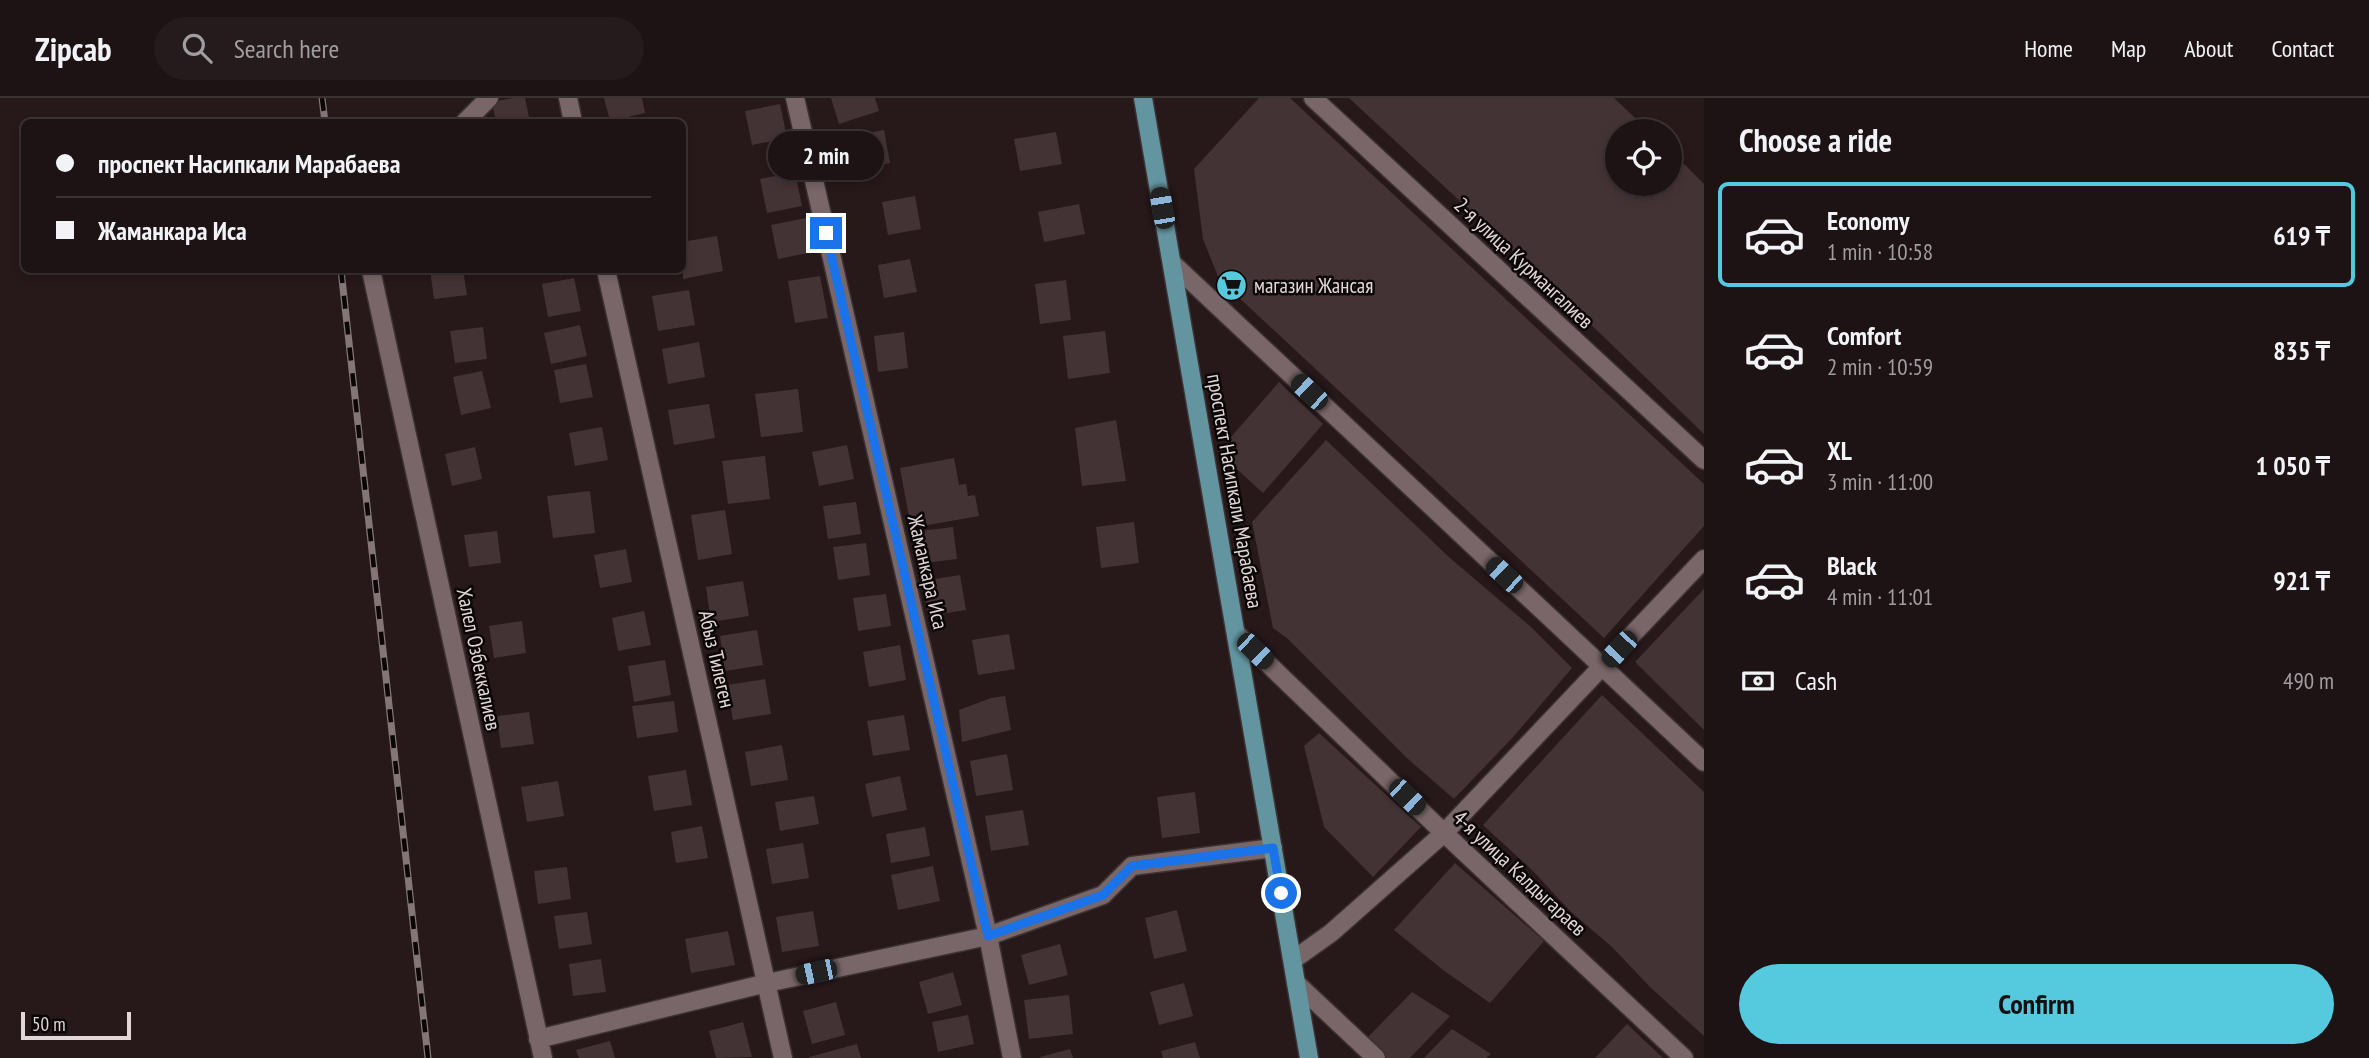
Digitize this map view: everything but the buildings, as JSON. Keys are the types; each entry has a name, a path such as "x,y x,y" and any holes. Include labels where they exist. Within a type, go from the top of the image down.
{"main road":[{"name":"проспект Насипкали Марабаева","path":"1143,98 1309,1058"}],"street":[{"path":"468,119 489,98"},
{"path":"568,98 572,119"},
{"name":"Жаманкара Иса","path":"794,98 988,936 1012,1058"},
{"name":"2-я улица Курмангалиев","path":"1313,98 1704,460"},
{"path":"1172,263 1704,762"},
{"name":"Халел Озбеккалиев","path":"372,273 542,1058"},
{"name":"Абыз Тилеген","path":"607,273 783,1058"},
{"path":"1293,960 1331,933 1444,833 1704,559"},
{"name":"4-я улица Калдыгараев","path":"1236,633 1684,1058"},
{"path":"538,1039 767,983 988,936 1103,895 1132,866 1273,848"},
{"path":"1296,983 1376,1058"}],"railway":[{"path":"322,98 325,119"},
{"path":"341,273 428,1058"}],"place":[{"name":"магазин Жансая","path":"1231,285"}],"route":[{"path":"826,233 988,936 1103,895 1132,866 1273,848 1281,893"}]}
